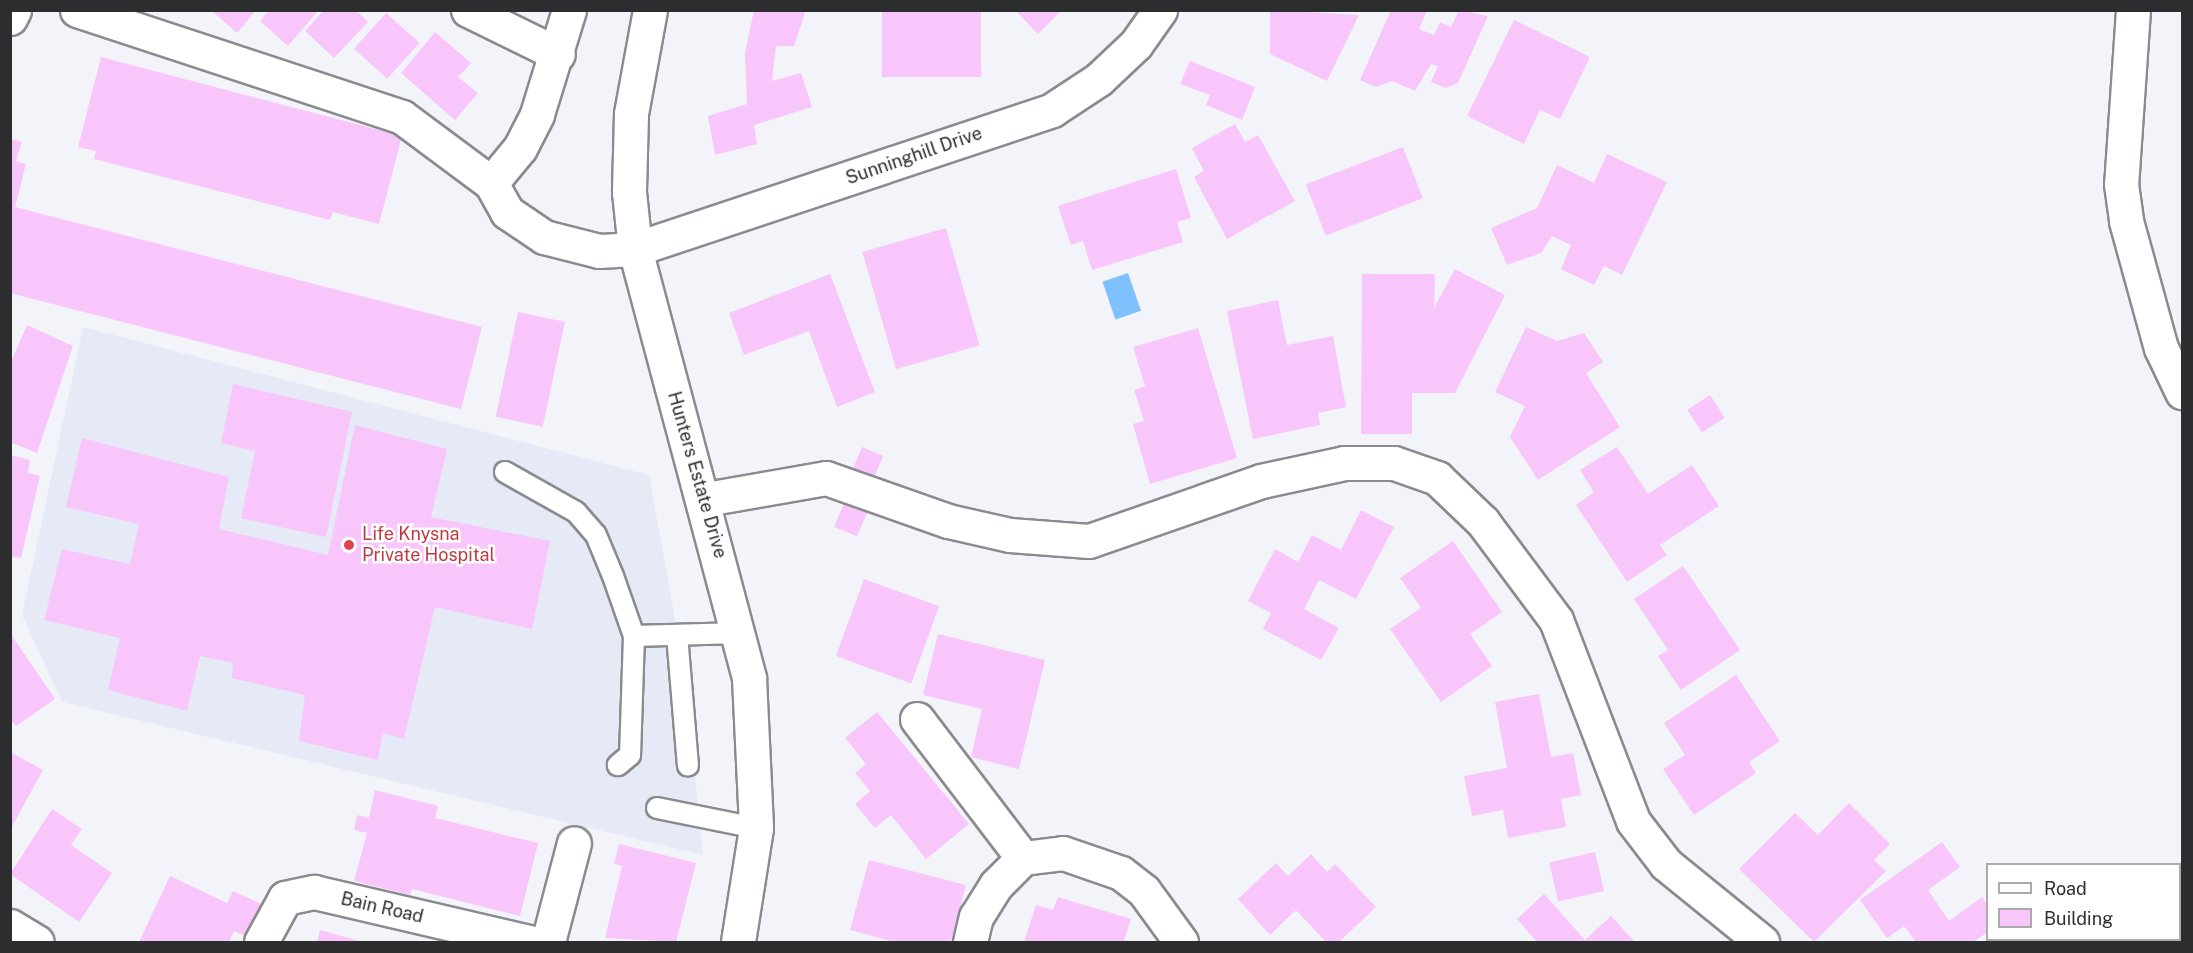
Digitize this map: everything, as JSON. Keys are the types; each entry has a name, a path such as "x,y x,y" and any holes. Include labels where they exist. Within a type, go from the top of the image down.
{"street":[{"path":"10,18 14,10"},
{"path":"77,10 402,117 491,183 520,148 558,54 569,10"},
{"path":"468,10 558,54"},
{"name":"Hunters Estate Drive","path":"650,10 631,114 629,192 635,249 706,499 749,678 756,828 738,942"},
{"name":"Sunninghill Drive","path":"491,183 507,212 544,237 590,250 635,249 1052,110 1106,72 1136,44 1160,10"},
{"path":"2133,10 2121,184 2126,221 2161,348 2182,392"},
{"path":"706,499 826,478 948,521 1010,535 1089,541 1261,481 1344,463 1394,463 1437,478 1483,522 1556,620 1633,821 1666,864 1762,942"},
{"path":"917,719 1023,858"},
{"path":"548,942 574,843"},
{"path":"970,942 976,917 996,885 1023,858 1063,853 1121,873 1144,891 1181,942"},
{"name":"Bain Road","path":"261,942 285,898 314,892 529,942"},
{"path":"10,926 37,942"}],"lane":[{"path":"506,472 559,498 596,535 634,636 630,755 618,765"},
{"path":"634,636 740,633"},
{"path":"677,635 688,766"},
{"path":"657,808 756,828"}],"shaded area":[{"name":"Life Knysna Private Hospital","path":"83,327 649,475 684,668 703,855 62,702 22,615"}],"water":[{"path":"1128,273 1141,311 1115,320 1102,282"}],"building":[{"path":"211,10 256,10 237,33"},
{"path":"269,10 319,10 288,46 260,21"},
{"path":"324,10 356,10 368,22 334,58 305,31"},
{"path":"754,10 806,10 794,46 776,46 772,81 801,73 812,107 754,125 757,144 715,155 708,116 747,104 745,53"},
{"path":"882,10 981,10 981,77 882,77"},
{"path":"1015,10 1062,10 1038,34"},
{"path":"1270,10 1359,15 1327,81 1270,54"},
{"path":"1391,10 1427,10 1419,29 1434,35 1440,22 1451,27 1459,10 1488,16 1458,83 1446,88 1431,82 1438,66 1431,64 1415,91 1392,81 1376,87 1360,80"},
{"path":"386,13 419,43 387,79 354,49"},
{"path":"1514,20 1590,57 1560,119 1540,110 1524,144 1467,116"},
{"path":"435,32 471,63 458,77 478,93 455,120 401,73"},
{"path":"101,57 402,136 379,224 333,212 330,220 94,159 96,151 78,147"},
{"path":"1190,61 1255,87 1242,120 1206,105 1210,95 1180,84"},
{"path":"1235,124 1245,142 1258,135 1295,201 1227,239 1194,177 1204,171 1192,148"},
{"path":"10,139 22,142 16,161 26,164 15,207 482,327 461,409 10,293"},
{"path":"1403,147 1423,198 1326,236 1306,184"},
{"path":"1607,154 1667,182 1622,275 1604,266 1594,285 1561,269 1571,245 1552,236 1541,253 1507,265 1491,228 1537,208 1557,165 1594,183"},
{"path":"1176,169 1191,218 1177,222 1183,242 1092,270 1083,241 1071,245 1058,206"},
{"path":"946,228 980,345 896,369 862,252"},
{"path":"1455,269 1505,295 1455,393 1412,393 1412,434 1361,434 1362,274 1435,274 1434,308"},
{"path":"830,274 875,392 837,407 809,331 744,355 729,313"},
{"path":"1278,300 1287,345 1333,336 1346,407 1318,413 1320,425 1253,439 1227,311"},
{"path":"518,312 565,322 543,427 496,417"},
{"path":"27,325 73,346 37,453 10,442 10,364"},
{"path":"1526,327 1557,341 1584,333 1603,362 1586,373 1620,427 1538,480 1510,437 1525,406 1495,392"},
{"path":"1198,328 1237,458 1150,484 1133,424 1144,421 1134,390 1145,386 1133,347"},
{"path":"233,384 352,412 326,537 241,518 255,451 221,443"},
{"path":"1710,395 1725,418 1702,432 1687,410"},
{"path":"355,425 447,449 431,517 550,541 532,629 435,607 404,739 383,733 378,760 299,741 305,695 232,678 233,663 200,656 187,711 108,690 120,638 44,620 62,549 130,564 139,524 66,507 82,438 229,477 219,529 328,555"},
{"path":"862,447 883,456 873,479 852,470"},
{"path":"1617,447 1648,494 1692,465 1719,506 1660,545 1667,555 1627,582 1576,505 1594,492 1580,470"},
{"path":"10,455 30,460 28,473 40,476 21,558 10,556"},
{"path":"845,501 868,511 857,537 834,527"},
{"path":"1361,510 1394,527 1356,599 1319,580 1304,609 1339,628 1321,660 1263,629 1271,613 1248,601 1275,549 1298,562 1312,535 1341,550"},
{"path":"1453,541 1502,612 1470,634 1492,666 1441,702 1390,629 1421,608 1400,578"},
{"path":"1683,566 1740,650 1681,690 1658,656 1668,650 1634,599"},
{"path":"864,579 939,606 911,683 836,656"},
{"path":"10,633 55,699 16,726 10,719"},
{"path":"938,634 1045,660 1019,769 971,757 982,709 923,695"},
{"path":"1736,675 1780,741 1749,762 1756,773 1694,815 1663,769 1685,755 1664,723"},
{"path":"1539,694 1551,757 1573,753 1581,795 1561,799 1566,827 1508,838 1503,810 1472,816 1464,776 1507,768 1495,702"},
{"path":"877,712 969,824 926,859 891,815 875,828 855,804 870,791 855,773 866,764 845,738"},
{"path":"10,752 43,770 10,830"},
{"path":"375,790 438,806 435,818 538,843 520,916 412,889 410,895 354,881 367,833 354,830 357,815 369,818"},
{"path":"1849,803 1890,844 1874,860 1886,871 1814,942 1739,869 1795,813 1818,835"},
{"path":"52,809 82,829 71,845 112,873 79,922 10,874"},
{"path":"1942,842 1960,867 1928,890 1949,921 1982,897 1986,903 1986,933 1973,942 1916,942 1904,926 1887,938 1860,900"},
{"path":"619,844 696,863 676,942 605,938 622,866 614,864"},
{"path":"1595,852 1604,891 1558,902 1549,863"},
{"path":"1311,854 1327,872 1335,864 1376,907 1339,942 1326,942 1296,910 1270,935 1238,899 1276,863 1288,876"},
{"path":"869,860 966,885 951,942 894,942 850,930"},
{"path":"170,876 227,903 233,891 272,909 257,941 234,931 229,942 139,942"},
{"path":"1544,894 1585,940 1611,916 1635,942 1537,942 1517,919"},
{"path":"1058,897 1131,919 1124,940 1129,942 1024,942 1036,905 1053,910"},
{"path":"320,930 364,942 317,942"}],"place":[{"name":"Life Knysna Private Hospital","path":"349,545"}]}
